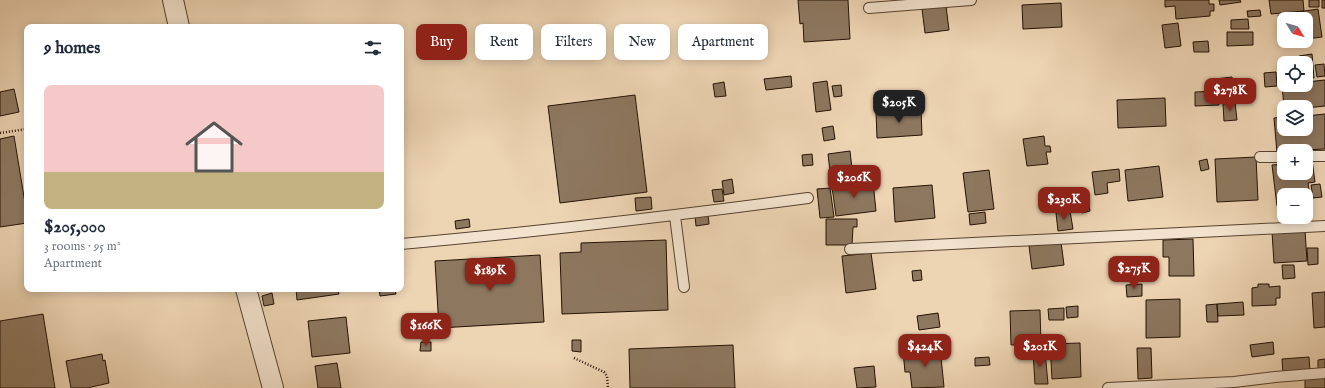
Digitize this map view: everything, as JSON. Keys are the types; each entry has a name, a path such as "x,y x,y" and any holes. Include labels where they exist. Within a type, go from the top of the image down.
{"street":[{"path":"173,0 178,24"},
{"path":"247,292 273,388"}],"lane":[{"path":"869,8 971,0"},
{"path":"1313,156 1325,156"},
{"path":"1260,157 1277,157"},
{"path":"404,244 675,216 808,198"},
{"path":"675,216 684,288"},
{"path":"850,249 1325,226"},
{"path":"1108,388 1234,382 1325,373"}],"path":[{"path":"0,133 24,129"},
{"path":"574,358 604,372 607,376 608,388"}],"building":[{"path":"798,0 848,0 850,39 804,42 803,23 800,24"},
{"path":"1165,0 1209,0 1209,4 1214,4 1214,11 1210,11 1210,16 1176,19 1175,6 1165,7"},
{"path":"1219,0 1240,0 1241,2 1220,5"},
{"path":"1269,0 1303,0 1304,11 1277,12 1277,13 1271,14"},
{"path":"1309,0 1319,0 1319,7 1309,7"},
{"path":"1322,0 1325,0 1325,8 1322,8"},
{"path":"1061,3 1062,27 1023,29 1022,5"},
{"path":"946,6 949,30 925,33 922,9"},
{"path":"1318,9 1322,37 1313,38 1313,12 1298,12"},
{"path":"1260,10 1261,16 1248,17 1247,11"},
{"path":"1248,19 1249,29 1231,29 1231,20"},
{"path":"1178,23 1181,46 1165,48 1162,25"},
{"path":"1227,32 1253,32 1253,45 1227,46"},
{"path":"1208,41 1209,52 1194,52 1193,42"},
{"path":"1312,54 1312,56 1299,56"},
{"path":"1324,64 1325,76 1317,77 1315,65"},
{"path":"1276,72 1277,86 1265,87 1264,73"},
{"path":"791,76 792,87 766,90 764,79"},
{"path":"1232,77 1233,87 1216,89 1215,79"},
{"path":"1325,80 1325,106 1313,107 1313,100 1283,100 1283,92 1313,92 1313,81"},
{"path":"827,81 831,110 816,112 813,83"},
{"path":"724,82 726,96 715,97 713,84"},
{"path":"841,85 842,96 834,97 832,86"},
{"path":"14,89 19,112 0,116 0,92"},
{"path":"1236,89 1237,100 1221,101 1220,91"},
{"path":"1218,91 1219,105 1195,106 1195,92"},
{"path":"635,95 647,192 560,203 548,106"},
{"path":"1165,98 1166,126 1118,128 1117,100"},
{"path":"1235,102 1237,120 1224,121 1223,104"},
{"path":"921,110 922,135 877,138 876,112"},
{"path":"1325,114 1325,149 1313,150 1313,144 1277,144 1277,153 1274,118 1277,118 1277,136 1313,136 1313,115"},
{"path":"833,126 835,139 824,141 822,128"},
{"path":"14,136 24,197 24,223 0,227 0,139"},
{"path":"1044,136 1045,146 1050,146 1051,152 1046,152 1048,164 1027,166 1023,139"},
{"path":"850,151 853,178 831,181 828,154"},
{"path":"812,154 813,165 803,166 802,155"},
{"path":"1256,157 1258,200 1217,202 1215,159"},
{"path":"1207,159 1209,169 1201,171 1199,161"},
{"path":"1272,165 1277,165 1277,180 1313,180 1313,167 1315,182 1308,183 1309,188 1277,188 1277,206"},
{"path":"1159,166 1163,197 1128,201 1125,170"},
{"path":"1119,169 1120,181 1107,183 1108,193 1095,195 1092,172"},
{"path":"989,170 994,209 968,212 963,173"},
{"path":"732,179 734,193 724,195 722,181"},
{"path":"873,182 876,211 836,216 832,187"},
{"path":"1320,184 1322,197 1313,198 1313,188 1311,188 1311,185"},
{"path":"932,185 935,218 895,222 893,188"},
{"path":"830,188 834,217 820,218 817,189"},
{"path":"722,189 724,201 714,202 712,190"},
{"path":"1087,190 1090,211 1082,213 1081,204 1077,204 1075,191"},
{"path":"651,197 652,209 636,211 635,198"},
{"path":"1070,211 1073,229 1058,231 1056,213"},
{"path":"985,212 986,223 970,225 969,214"},
{"path":"708,215 709,224 696,226 695,216"},
{"path":"469,219 470,227 456,229 455,221"},
{"path":"826,219 857,219 857,227 853,227 852,245 826,245"},
{"path":"1305,230 1307,261 1274,263 1272,232"},
{"path":"1193,239 1194,276 1169,276 1169,257 1163,257 1163,240"},
{"path":"666,240 668,310 562,314 560,253 581,252 581,243"},
{"path":"1061,242 1064,265 1032,269 1029,246"},
{"path":"1307,248 1318,248 1318,264 1308,265"},
{"path":"871,253 876,289 846,293 842,256"},
{"path":"540,255 544,322 439,328 435,261"},
{"path":"1282,265 1294,265 1295,278 1283,279"},
{"path":"921,270 922,280 913,281 912,271"},
{"path":"1142,284 1142,296 1127,297 1126,285"},
{"path":"1258,284 1269,284 1269,287 1280,286 1280,298 1276,298 1276,305 1252,306 1252,288 1258,287"},
{"path":"296,292 339,292 339,294 297,300"},
{"path":"379,292 396,292 396,294 380,296"},
{"path":"1325,292 1325,327 1314,328 1312,293"},
{"path":"272,293 274,304 264,306 262,296"},
{"path":"1180,299 1180,337 1146,338 1146,300"},
{"path":"1243,302 1244,315 1218,316 1217,304"},
{"path":"1217,304 1218,322 1207,322 1206,305"},
{"path":"1078,306 1078,317 1067,318 1066,307"},
{"path":"1064,308 1064,320 1049,320 1048,309"},
{"path":"1040,310 1041,344 1011,345 1010,311"},
{"path":"938,313 940,327 919,330 917,316"},
{"path":"43,314 55,388 0,388 0,321"},
{"path":"346,317 350,353 312,357 308,321"},
{"path":"417,319 436,319 437,332 417,332"},
{"path":"572,340 581,340 581,352 572,351"},
{"path":"421,342 431,342 431,351 420,351"},
{"path":"1273,342 1274,354 1252,357 1250,345"},
{"path":"1080,343 1081,377 1052,379 1050,344"},
{"path":"733,345 735,388 630,388 629,349"},
{"path":"940,347 944,387 912,388 910,372 905,372 903,351"},
{"path":"1137,348 1151,348 1152,378 1138,379"},
{"path":"1045,351 1048,384 1035,384 1033,352"},
{"path":"102,354 103,361 105,360 109,383 87,388 71,388 66,361"},
{"path":"989,357 990,365 975,366 975,358"},
{"path":"1309,357 1310,372 1283,374 1282,359"},
{"path":"1325,359 1325,370 1318,370 1318,360"},
{"path":"337,363 341,388 318,388 315,366"},
{"path":"874,366 876,387 857,388 854,368"},
{"path":"1325,375 1325,388 1305,388 1305,376"}]}
